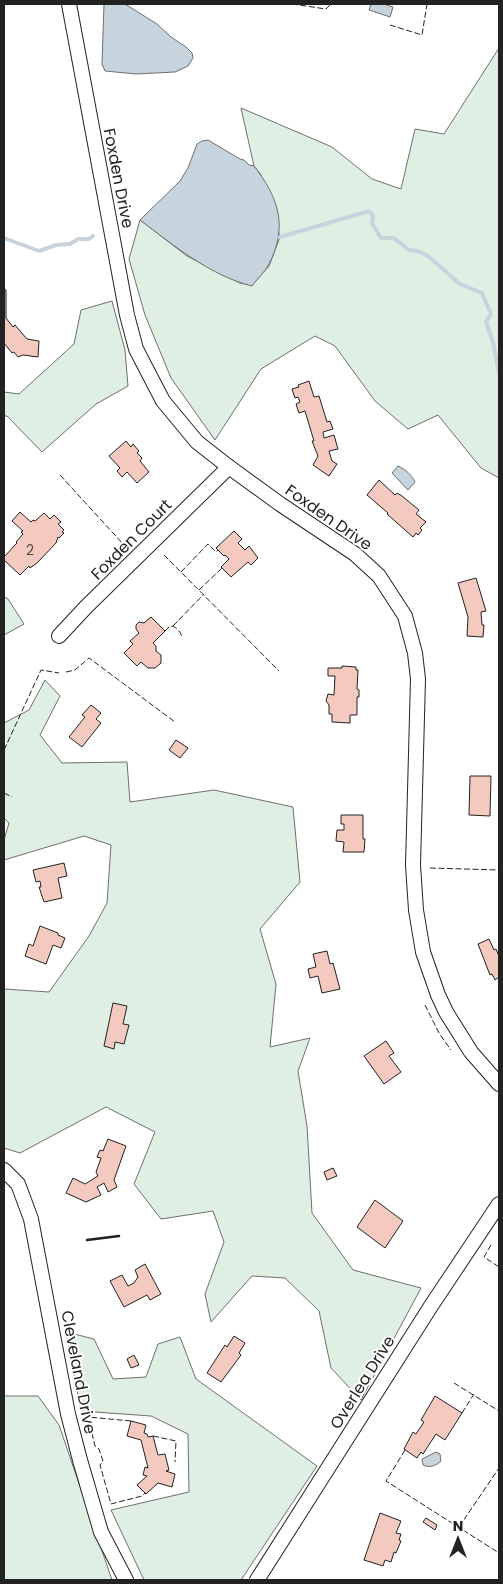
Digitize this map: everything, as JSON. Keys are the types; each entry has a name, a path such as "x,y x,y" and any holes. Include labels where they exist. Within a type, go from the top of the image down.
{"street":[{"name":"Foxden Drive","path":"68,4 127,315 136,349 163,401 197,442 228,467 355,554 379,576 405,616 415,652 418,679 413,864 416,910 423,952 446,1012 471,1052 499,1084"},
{"name":"Foxden Court","path":"59,636 228,467"},
{"name":"Cleveland Drive","path":"4,1170 18,1184 31,1219 68,1414 80,1460 101,1532 126,1580"},
{"name":"Overlea Drive","path":"257,1580 431,1306 499,1204"}],"green space":[{"path":"499,48 499,478 481,468 438,415 408,429 375,401 335,346 315,336 261,369 215,440 171,378 145,315 129,259 140,220 187,256 240,283 252,285 269,266 280,237 261,175 254,166 241,108 332,147 372,179 401,189 415,129 444,134"},
{"path":"112,301 125,350 128,386 96,404 42,452 7,416 4,416 4,392 19,394 74,344 81,310"},
{"path":"4,597 8,599 24,624 4,635"},
{"path":"45,680 60,696 40,735 62,763 127,762 130,802 214,790 293,807 300,882 260,929 276,984 270,1047 310,1038 298,1071 307,1126 312,1213 353,1270 421,1288 361,1400 331,1368 319,1311 285,1278 252,1276 211,1322 205,1294 224,1242 213,1211 161,1219 134,1184 155,1132 106,1107 20,1153 4,1148 4,989 49,992 89,936 107,903 111,845 84,836 4,860 4,840 9,823 4,818 4,723 29,710"},
{"path":"66,1332 94,1339 113,1379 146,1377 158,1344 180,1337 196,1379 317,1466 241,1580 144,1580 111,1510 189,1492 188,1434 151,1416 81,1411"},
{"path":"4,1396 38,1396 59,1425 112,1580 4,1580"}],"shaded area":[{"path":"104,4 125,4 157,24 192,53 193,58 188,66 175,72 136,74 105,71 102,64"},
{"path":"371,4 384,4 393,7 390,17 369,10"},
{"path":"208,140 244,160 249,165 254,166 263,178 275,201 279,225 275,250 267,267 252,286 222,275 193,259 140,220 180,181 188,168 197,144"},
{"path":"398,466 408,472 415,482 408,490 392,473"},
{"path":"436,1452 440,1454 441,1461 432,1466 423,1465 422,1459"}],"building":[{"path":"4,289 6,290 6,318 27,339 39,341 38,357 23,355 18,357 4,343"},
{"path":"309,381 314,397 319,396 327,422 330,421 333,429 323,432 324,438 334,435 338,449 329,451 332,461 337,464 329,476 313,465 318,456 312,441 314,441 305,411 299,413 296,404 300,402 298,397 295,398 292,389"},
{"path":"126,441 131,447 133,444 139,451 137,453 142,458 140,461 149,472 137,483 127,472 122,477 117,471 120,468 109,456"},
{"path":"379,480 395,495 397,493 402,496 419,510 416,514 426,522 420,528 422,530 418,535 416,533 413,537 367,495"},
{"path":"20,512 31,522 44,513 50,519 54,515 61,522 58,524 64,530 62,532 64,533 58,537 56,543 37,563 30,568 29,566 20,575 4,560 4,557 23,534 21,532 23,531 12,521"},
{"path":"234,531 242,539 238,543 245,550 249,546 258,558 251,565 248,562 231,577 221,567 229,559 216,548"},
{"path":"476,578 486,611 481,612 482,625 484,625 483,637 467,636 468,617 458,583"},
{"path":"151,617 165,631 153,643 156,646 156,651 161,655 161,663 155,668 148,668 141,662 137,666 124,653 133,644 130,641 139,633 136,625 139,622 144,623"},
{"path":"342,666 356,667 356,670 358,670 357,689 359,690 359,697 357,697 357,715 350,715 350,723 332,722 332,714 329,714 329,705 326,701 328,694 334,695 335,676 328,676 328,668 342,668"},
{"path":"91,705 101,713 96,719 101,723 82,747 69,737 85,717 82,715"},
{"path":"176,740 188,748 180,758 169,750"},
{"path":"470,776 491,776 490,816 469,815"},
{"path":"341,815 363,815 364,852 343,852 344,842 336,841 337,830 344,830 344,824 341,824"},
{"path":"64,863 67,876 58,878 62,898 44,902 39,887 41,887 40,881 36,882 33,870"},
{"path":"40,926 65,938 61,948 53,945 46,964 25,956 29,944 33,946"},
{"path":"489,939 499,956 499,977 495,980 492,974 490,975 478,944"},
{"path":"327,951 330,964 333,963 340,989 322,993 318,976 310,978 308,969 316,967 313,954"},
{"path":"113,1003 127,1006 123,1024 129,1025 124,1044 115,1042 114,1049 104,1046"},
{"path":"386,1041 394,1053 389,1056 401,1072 384,1084 364,1056"},
{"path":"108,1139 126,1146 114,1180 117,1187 108,1192 104,1183 97,1187 101,1195 86,1202 66,1193 73,1178 85,1184 98,1176 96,1172 101,1158 97,1157 100,1150 103,1151"},
{"path":"333,1168 337,1176 327,1180 324,1172"},
{"path":"375,1200 403,1221 385,1248 357,1227"},
{"path":"145,1264 161,1294 150,1300 147,1295 124,1307 110,1281 122,1275 128,1286 134,1283 138,1277 135,1270"},
{"path":"234,1336 245,1343 239,1353 241,1355 221,1382 207,1373 225,1345 227,1347"},
{"path":"134,1355 139,1365 131,1368 127,1359"},
{"path":"435,1396 462,1413 445,1440 436,1434 423,1454 421,1452 417,1458 404,1449 413,1432 416,1434 424,1422 421,1420"},
{"path":"131,1421 146,1425 144,1433 148,1437 153,1436 158,1455 165,1454 169,1470 166,1471 175,1474 172,1487 158,1483 146,1494 137,1485 147,1476 143,1475 145,1467 148,1468 141,1440 127,1436"},
{"path":"380,1513 401,1521 396,1533 401,1534 399,1540 401,1541 396,1553 394,1552 391,1562 385,1560 383,1566 364,1560"},
{"path":"426,1518 437,1525 435,1530 423,1522"}],"waterway":[{"path":"280,237 369,211 373,216 372,224 381,238 394,238 409,250 418,251 428,256 460,284 482,293 491,314 486,322 493,342 499,374"},
{"path":"4,238 39,251 56,245 70,244 78,239 89,239 93,236"}],"fence":[{"path":"292,4 326,9 331,4"},
{"path":"390,25 422,35 427,4"},
{"path":"60,475 124,545"},
{"path":"181,572 208,544 216,552 218,550"},
{"path":"164,555 279,671"},
{"path":"199,590 222,568"},
{"path":"173,626 204,594"},
{"path":"165,631 170,626 174,627 182,637"},
{"path":"66,672 75,670 89,658 175,722"},
{"path":"4,750 41,670 59,673"},
{"path":"4,793 12,797"},
{"path":"430,868 499,870"},
{"path":"425,1005 439,1033 451,1050"},
{"path":"491,1245 484,1257 499,1267"},
{"path":"454,1383 499,1411"},
{"path":"462,1413 474,1394"},
{"path":"131,1421 88,1417 95,1446 99,1449 103,1461 100,1465 111,1504 142,1496 145,1493"},
{"path":"153,1436 176,1441 175,1462"},
{"path":"405,1450 386,1481 499,1553"},
{"path":"459,1527 499,1468"}],"wall":[{"path":"87,1240 119,1236"}]}
